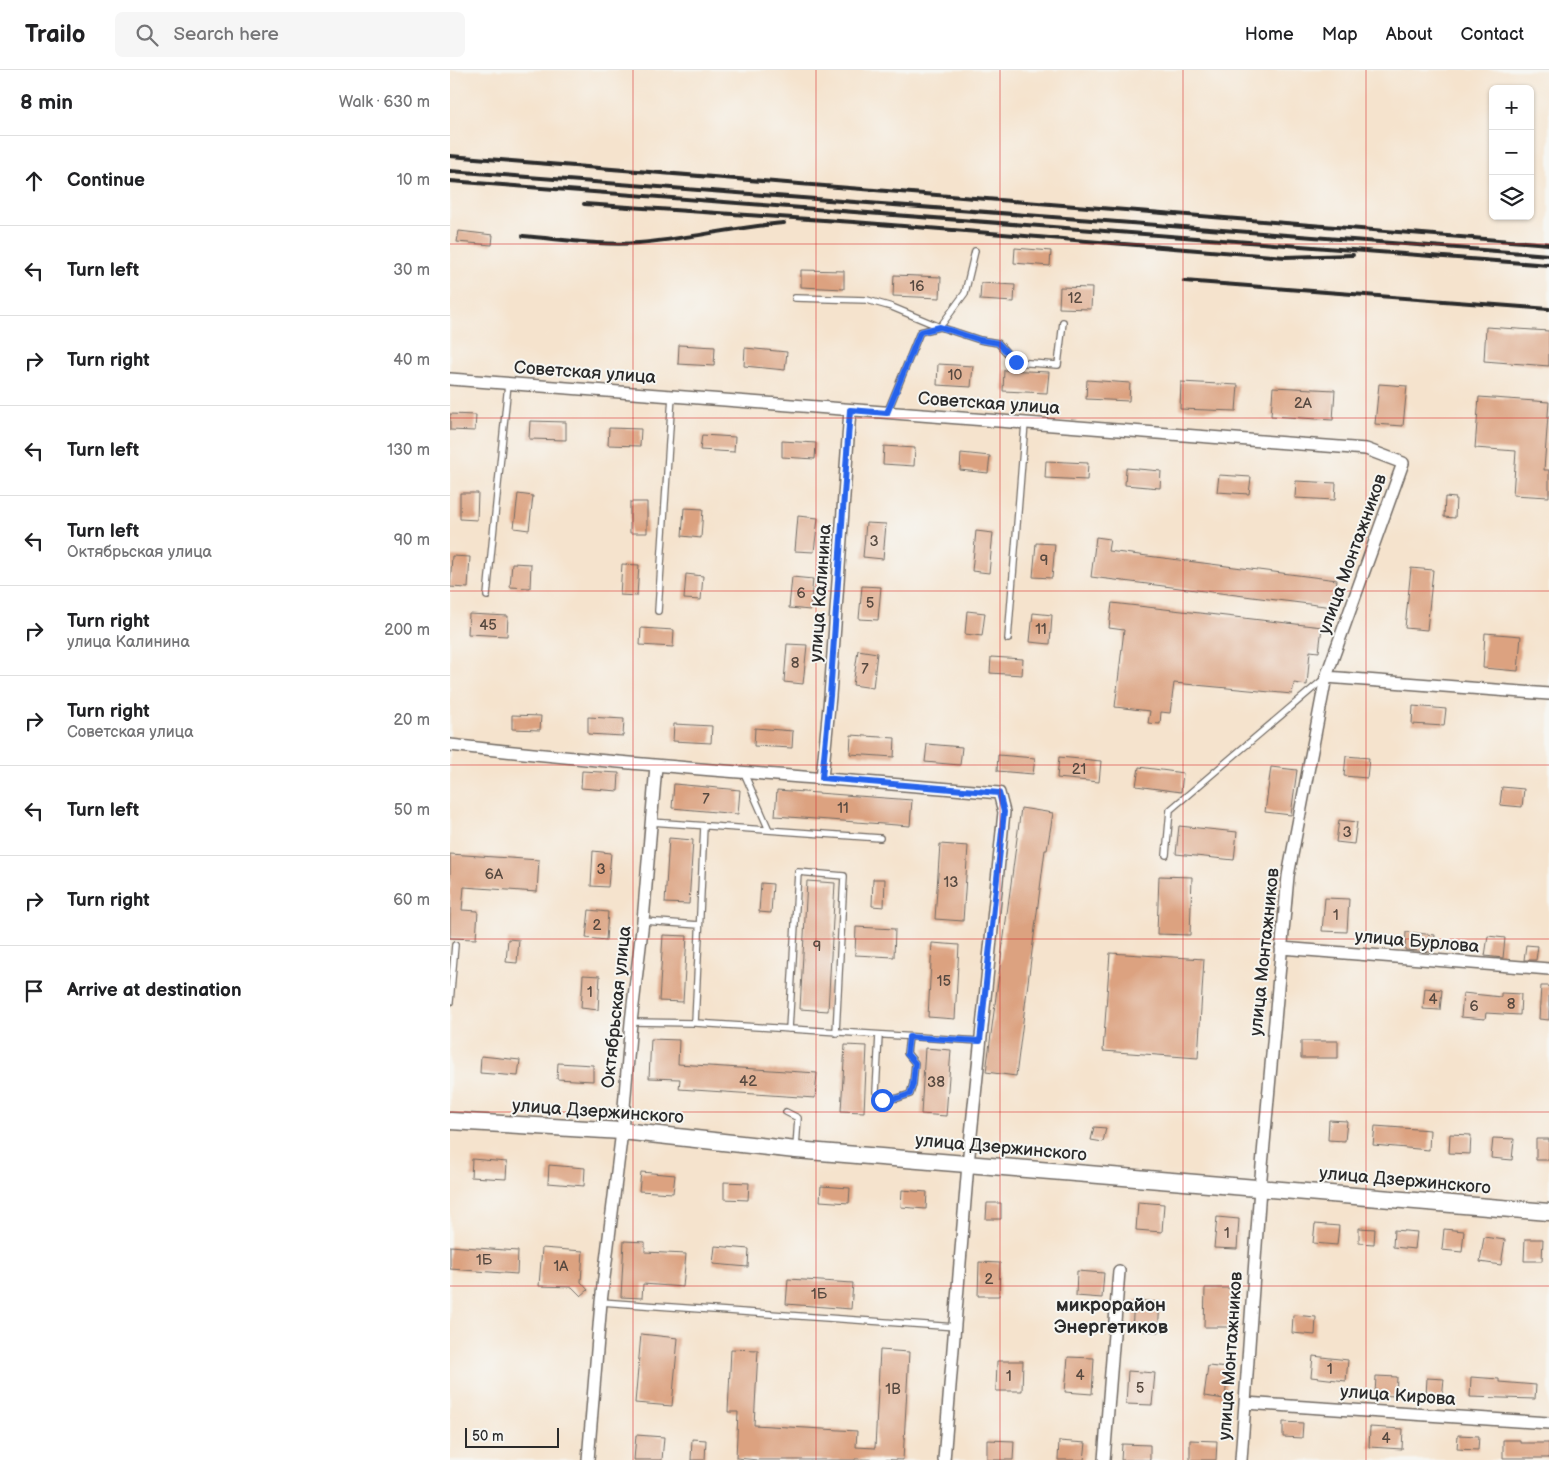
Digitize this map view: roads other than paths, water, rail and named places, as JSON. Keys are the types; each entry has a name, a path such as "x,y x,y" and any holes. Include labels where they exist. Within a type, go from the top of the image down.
{"street":[{"name":"Советская улица","path":"450,379 1366,449 1403,463"},
{"name":"улица Калинина","path":"822,778 831,686 850,410"},
{"name":"улица Монтажников","path":"1241,1460 1260,1188 1288,876 1326,676 1403,463"},
{"path":"1326,676 1549,694"},
{"path":"450,745 656,766 999,793 1004,812 968,1164 944,1460"},
{"name":"Октябрьская улица","path":"588,1460 601,1302 622,1131 656,766"},
{"name":"улица Бурлова","path":"1281,948 1549,969"},
{"name":"улица Дзержинского","path":"450,1121 622,1131 796,1150 1549,1212"},
{"path":"1104,1460 1119,1271"},
{"name":"улица Кирова","path":"1245,1403 1549,1422"}],"lane":[{"path":"887,413 920,332 940,327 965,293 975,251"},
{"path":"795,298 867,300 892,307 940,327 980,340 998,343 1016,362 1058,365 1063,322"},
{"path":"487,596 508,384"},
{"path":"658,611 672,396"},
{"path":"1008,638 1025,423"},
{"path":"1166,854 1170,810 1326,676"},
{"path":"744,773 769,830"},
{"path":"651,822 880,838"},
{"path":"694,1023 704,826"},
{"path":"789,1029 798,872 844,876 836,1033"},
{"path":"643,921 699,925"},
{"path":"450,1002 455,945"},
{"path":"631,1022 694,1023 980,1041"},
{"path":"879,1035 876,1092 882,1100 910,1094 915,1063 907,1054 909,1037"},
{"path":"786,1112 798,1118 796,1150"},
{"path":"601,1302 956,1327"}],"railway":[{"path":"450,156 1549,244"},
{"path":"450,171 1549,255"},
{"path":"450,181 1549,265"},
{"path":"584,204 854,222 1285,257 1353,255"},
{"path":"523,236 625,244 675,239 784,223"},
{"path":"1184,281 1549,309"}],"district":[{"name":"микрорайон Энергетиков","path":"1111,1315"}]}
